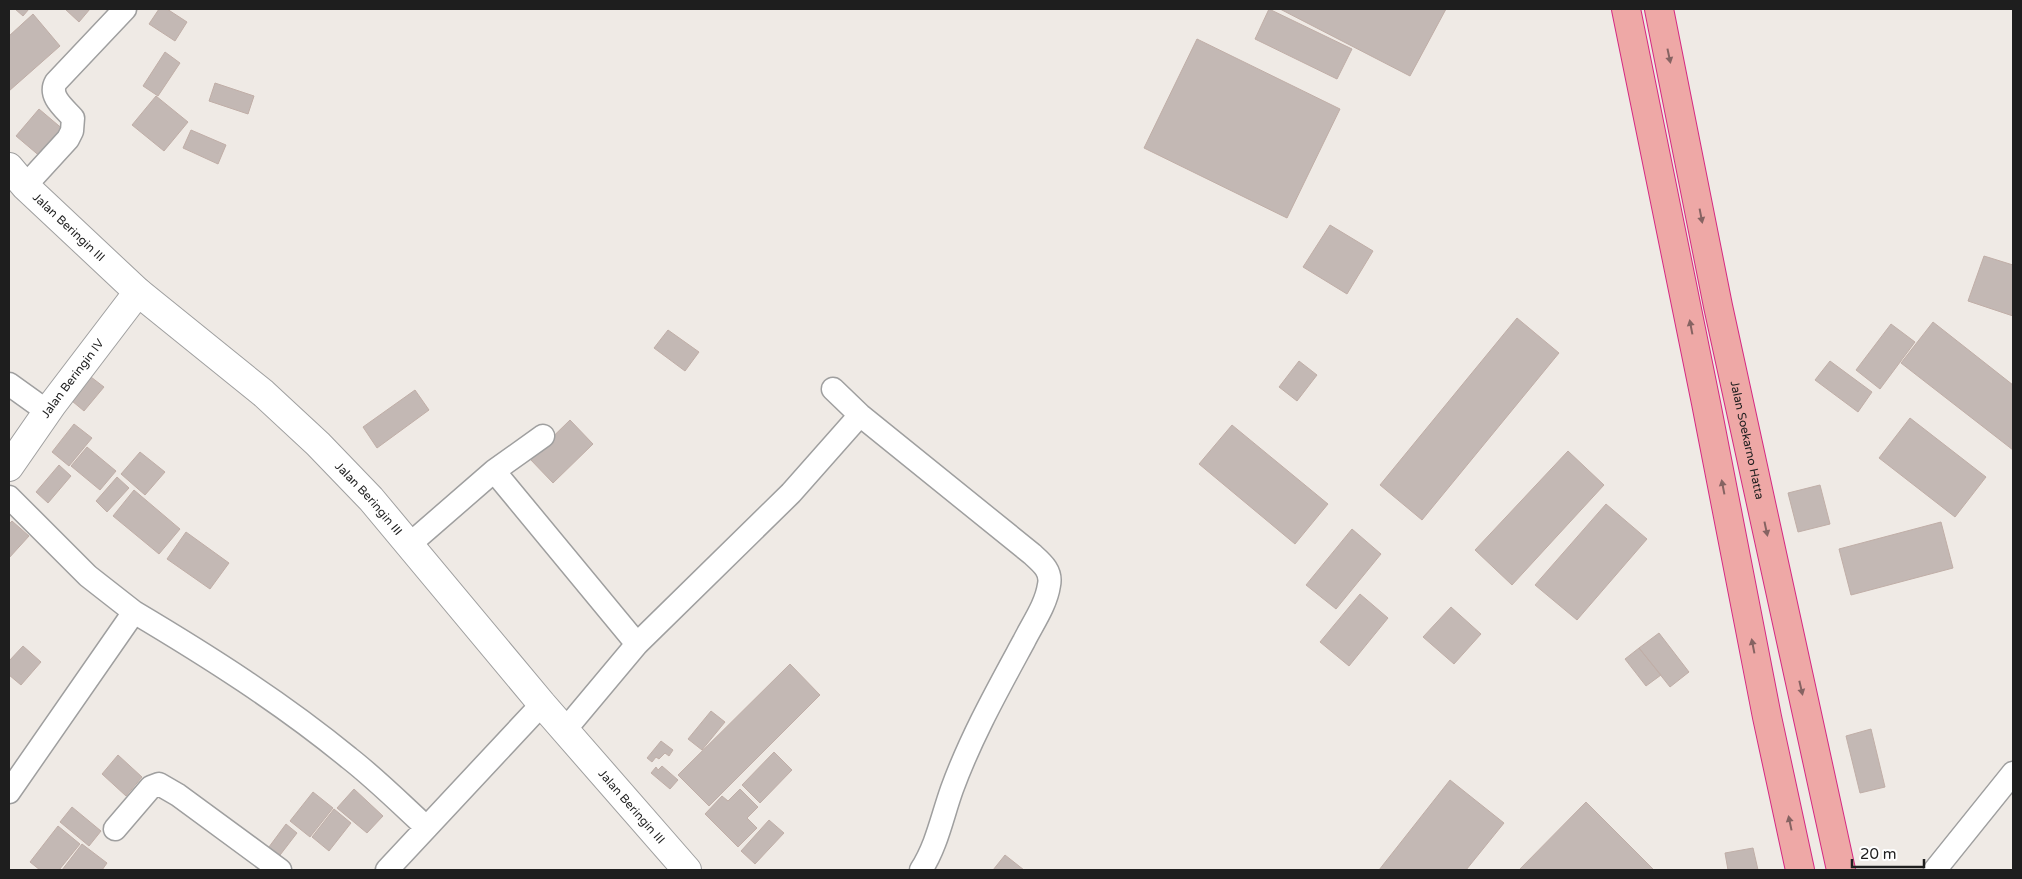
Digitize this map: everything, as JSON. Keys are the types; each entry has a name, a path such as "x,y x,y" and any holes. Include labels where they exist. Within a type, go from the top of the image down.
{"highway":[{"path":"1626,9 1767,716 1800,870"},
{"name":"Jalan Soekarno Hatta","path":"1659,9 1718,306 1841,870"}],"street":[{"path":"17,177 72,132 73,118 53,95 52,88 119,11"},
{"name":"Jalan Beringin III","path":"17,177 138,292 270,399 345,472 410,544 542,704 687,870"},
{"name":"Jalan Beringin IV","path":"9,467 138,292"},
{"path":"9,384 48,412"},
{"path":"833,389 860,415 1032,554 1046,567 1050,576 1045,601 976,732 952,789 941,829 921,870"},
{"path":"565,730 637,644 791,493 860,415"},
{"path":"410,544 494,471 543,436"},
{"path":"494,471 637,644"},
{"path":"9,497 88,576 134,612 186,643 274,701 349,758 426,827"},
{"path":"9,792 134,612"},
{"path":"386,870 542,704"},
{"path":"1935,870 2013,773"},
{"path":"115,829 151,787 159,784 178,795 280,870"}],"building":[{"path":"15,9 29,9 23,16"},
{"path":"65,9 90,9 79,22"},
{"path":"159,9 167,9 187,22 175,41 149,24"},
{"path":"1269,9 1352,49 1337,79 1255,39"},
{"path":"1280,9 1446,9 1410,76"},
{"path":"33,14 60,46 9,91 9,36"},
{"path":"1197,39 1340,109 1287,218 1144,148"},
{"path":"165,52 180,63 158,96 143,86"},
{"path":"215,83 254,96 248,114 209,101"},
{"path":"156,96 188,122 164,151 132,125"},
{"path":"39,109 65,131 42,158 16,136"},
{"path":"191,130 226,145 218,164 183,148"},
{"path":"1330,225 1373,251 1347,294 1303,267"},
{"path":"1984,256 2013,265 2013,316 1968,301"},
{"path":"1517,318 1559,353 1422,520 1380,485"},
{"path":"1933,322 2013,385 2013,450 1901,363"},
{"path":"1891,324 1915,342 1880,389 1856,370"},
{"path":"668,330 699,352 685,371 654,348"},
{"path":"1299,361 1317,375 1297,401 1279,387"},
{"path":"1830,361 1872,392 1858,412 1815,380"},
{"path":"91,377 104,387 84,411 72,401"},
{"path":"415,390 429,410 377,448 363,427"},
{"path":"1910,418 1986,477 1955,517 1879,458"},
{"path":"570,420 593,444 553,483 530,459"},
{"path":"74,424 92,438 69,466 52,452"},
{"path":"1232,425 1328,504 1295,544 1199,464"},
{"path":"87,447 116,471 100,490 71,466"},
{"path":"1568,451 1604,485 1512,585 1475,550"},
{"path":"140,452 165,472 145,495 121,474"},
{"path":"59,465 71,476 48,503 36,492"},
{"path":"117,477 129,488 107,512 96,501"},
{"path":"1820,485 1830,524 1798,532 1788,493"},
{"path":"134,490 180,529 159,554 113,516"},
{"path":"1606,504 1647,539 1577,620 1535,585"},
{"path":"12,521 29,536 9,558 9,524"},
{"path":"1941,522 1953,568 1851,595 1839,549"},
{"path":"1352,529 1381,554 1336,609 1306,585"},
{"path":"186,532 229,563 210,589 167,559"},
{"path":"1360,594 1388,618 1349,666 1320,642"},
{"path":"1451,607 1481,634 1454,664 1423,637"},
{"path":"1659,633 1689,672 1670,687 1639,648"},
{"path":"23,646 41,662 21,685 9,675 9,661"},
{"path":"1639,648 1661,675 1646,686 1625,659"},
{"path":"790,664 820,695 709,806 678,775"},
{"path":"711,711 725,722 702,750 688,739"},
{"path":"1871,729 1885,787 1860,793 1846,736"},
{"path":"661,741 673,750 669,756 665,753 659,759 656,757 652,762 647,758"},
{"path":"774,752 792,770 760,803 742,785"},
{"path":"118,755 142,777 126,796 102,774"},
{"path":"662,766 678,780 670,789 651,773 656,767 658,770"},
{"path":"1450,780 1504,823 1466,870 1379,870"},
{"path":"354,789 383,816 367,833 337,808"},
{"path":"740,789 758,807 747,818 757,828 738,847 705,814 722,796 728,801"},
{"path":"313,792 333,808 310,837 290,821"},
{"path":"1586,802 1654,870 1519,870"},
{"path":"72,807 101,831 89,846 60,822"},
{"path":"334,809 351,823 329,851 312,837"},
{"path":"769,820 784,833 755,864 741,851"},
{"path":"286,824 297,833 277,859 266,851"},
{"path":"58,826 80,844 59,870 40,870 30,862"},
{"path":"82,844 107,863 102,870 62,870"},
{"path":"1753,848 1758,870 1728,870 1725,853"},
{"path":"1005,855 1024,870 993,870"}]}
